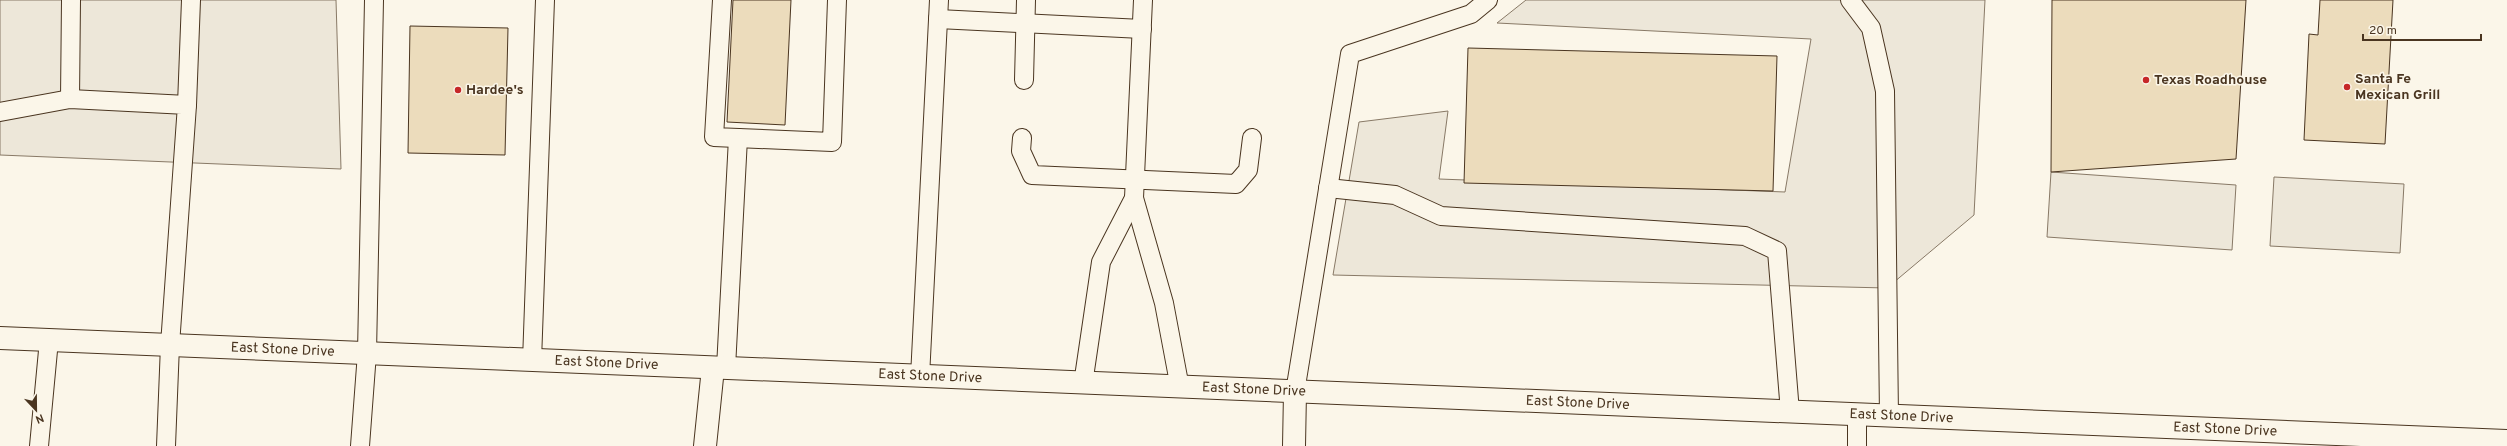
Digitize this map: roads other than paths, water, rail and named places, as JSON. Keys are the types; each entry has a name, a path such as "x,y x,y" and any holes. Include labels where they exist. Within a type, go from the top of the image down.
{"main road":[{"name":"East Stone Drive","path":"0,338 720,368 920,378 2507,441"},
{"path":"705,446 720,368"},
{"path":"1294,446 1295,392"}],"lane":[{"path":"70,99 71,0"},
{"path":"166,446 170,345 187,105 191,0"},
{"path":"360,446 368,353 374,0"},
{"path":"532,361 545,0"},
{"path":"722,0 714,138 832,142 837,0"},
{"path":"920,378 940,0"},
{"path":"1024,80 1026,0"},
{"path":"1143,0 1134,198 1164,303 1180,388"},
{"path":"1295,392 1350,54 1471,14 1488,0"},
{"path":"1850,0 1871,28 1885,91 1889,416"},
{"path":"938,19 1142,29"},
{"path":"0,112 70,99 187,105"},
{"path":"720,368 738,138"},
{"path":"1022,138 1022,151 1032,175 1236,184 1248,170 1252,138"},
{"path":"1328,188 1395,195 1441,216 1745,236 1777,251 1790,412"},
{"path":"1083,384 1101,262 1134,198"},
{"path":"39,446 49,340"},
{"path":"1857,414 1857,446"}],"place":[{"name":"Texas Roadhouse","path":"2146,80"},
{"name":"Santa Fe Mexican Grill","path":"2347,87"},
{"name":"Hardee's","path":"458,90"}]}
